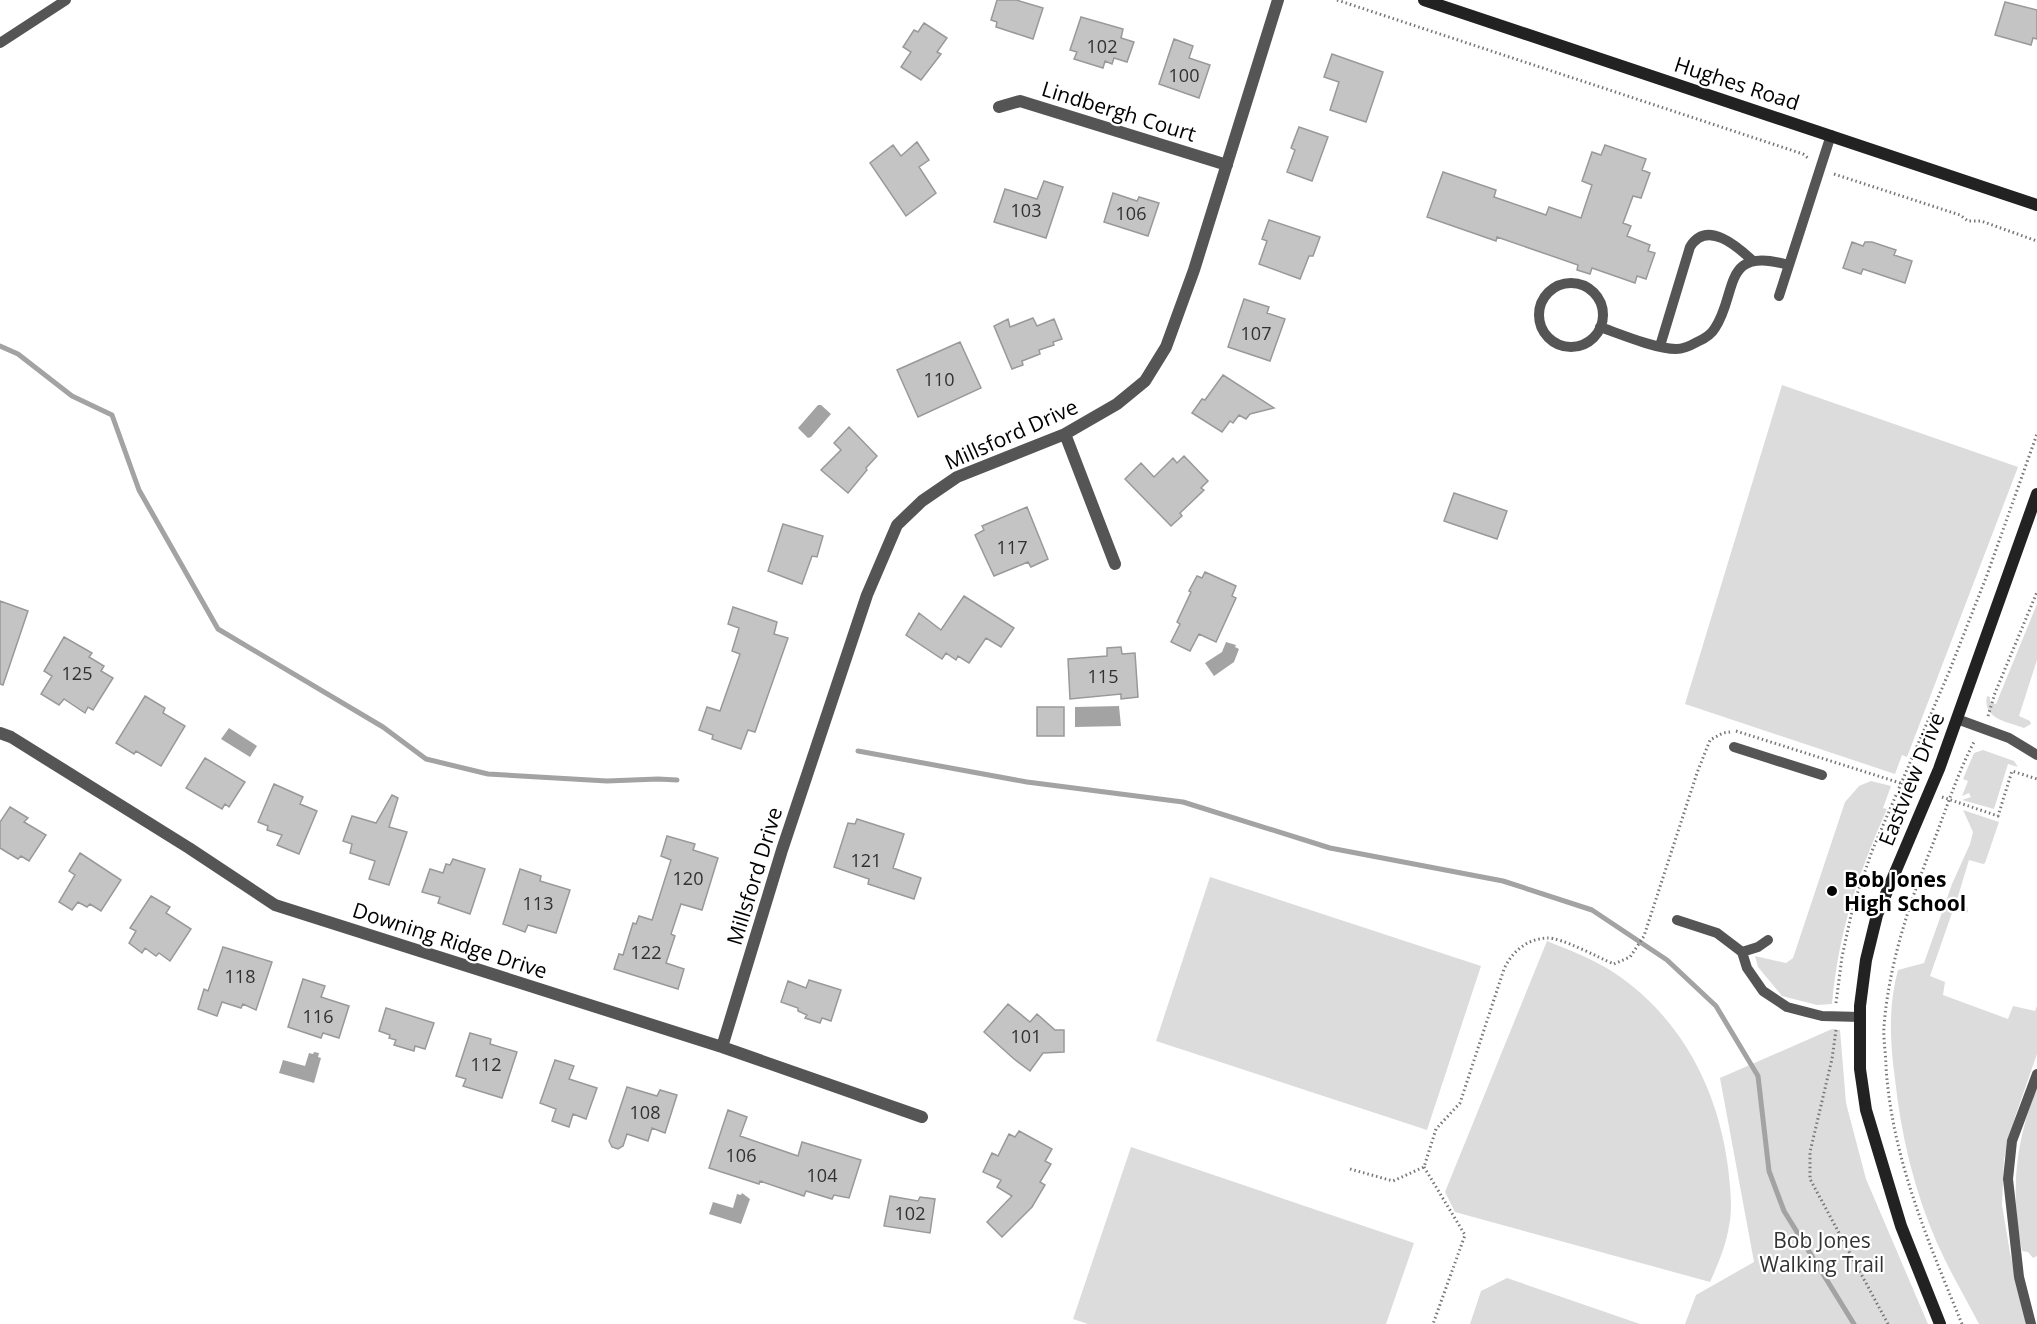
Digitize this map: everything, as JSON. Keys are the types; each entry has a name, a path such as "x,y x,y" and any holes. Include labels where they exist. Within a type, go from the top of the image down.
{"street":[{"name":"Millsford Drive","path":"722,1047 782,850 860,616 897,525 922,501 957,477 1065,434 1117,404 1145,381 1166,347 1194,270 1278,0"},
{"name":"Hughes Road","path":"1424,0 2037,205"},
{"name":"Lindbergh Court","path":"999,107 1020,101 1227,165"},
{"path":"1065,434 1115,564"},
{"name":"Eastview Drive","path":"1940,1324 1900,1226 1866,1110 1860,1069 1860,1017 1866,960 1877,915 1939,769 2037,494"},
{"name":"Downing Ridge Drive","path":"0,733 12,737 179,841 275,905 722,1047 922,1117"}],"lane":[{"path":"0,43 66,0"},
{"path":"1779,296 1831,135"},
{"path":"1660,346 1694,240 1709,235 1727,239 1753,261"},
{"path":"1600,327 1660,346 1674,349 1688,348 1708,337 1716,328 1737,272 1753,261 1767,260 1788,265"},
{"path":"1564,283 1584,285 1592,291 1602,308 1603,318 1600,327 1594,337 1585,344 1565,347 1545,335 1540,325 1540,303 1546,294 1564,283"},
{"path":"1957,719 2009,738 2037,755"},
{"path":"1734,747 1822,775"},
{"path":"1677,920 1717,933 1742,952 1747,968 1763,991 1787,1007 1822,1016 1860,1017"},
{"path":"1742,952 1758,947 1768,940"},
{"path":"2031,1324 2019,1277 2008,1179 2012,1141 2037,1074"}],"path":[{"path":"1336,0 1803,154 1832,173 1960,215 1968,221 1981,221 2037,241"},
{"path":"1891,811 1987,575 2037,434"},
{"path":"1962,1324 1926,1237 1908,1183 1888,1097 1884,1028 1892,969 1907,912 1957,778 1982,728 2037,592"},
{"path":"1350,1169 1393,1181 1424,1167 1436,1129 1461,1103 1504,969 1511,954 1529,942 1549,938 1614,964 1630,957 1644,936 1710,740 1723,732 1740,731 1921,790"},
{"path":"1932,794 1998,816 2012,771 2037,779"},
{"path":"1424,1167 1465,1235 1433,1324"}],"green space":[{"path":"1782,385 2018,467 1907,757 1902,755 1895,774 1685,704"},
{"path":"2037,604 2037,660 2019,716 2030,721 2031,724 2024,728 1992,715 1986,704 1987,696 1990,697 1990,703 1996,704"},
{"path":"1983,750 2014,761 2018,767 2008,764 1994,809 1962,800 1971,797 1969,793 1962,796 1968,781 1963,779 1974,753"},
{"path":"1871,781 1891,786 1883,808 1887,809 1851,904 1839,952 1832,1004 1817,1005 1782,996 1758,967 1755,956 1786,963 1793,958 1845,802 1859,786"},
{"path":"1963,810 1999,822 1985,863 1969,860 1956,903 1967,906 1968,912 1953,910 1930,976 1945,982 1943,995 2008,1019 2013,1006 2035,1011 2037,1006 2037,1054 2015,1117 2004,1159 2002,1205 2026,1324 1979,1324 1947,1263 1929,1223 1910,1162 1893,1065 1891,1011 1898,970 1924,963 1952,884 1970,844 1973,832"},
{"path":"1210,877 1481,966 1427,1130 1156,1041"},
{"path":"1547,941 1597,963 1637,990 1676,1032 1705,1082 1723,1138 1731,1204 1726,1241 1710,1282 1455,1212 1445,1192"},
{"name":"Bob Jones Walking Trail","path":"1832,1029 1840,1030 1846,1103 1866,1179 1928,1324 1685,1324 1696,1295 1754,1262 1720,1078"},
{"path":"2037,1086 2037,1256 2033,1258 2028,1252 2022,1251 2016,1208 2016,1188 2019,1148"},
{"path":"1131,1147 1414,1243 1386,1324 1088,1324 1073,1319"},
{"path":"1507,1278 1640,1324 1470,1324 1481,1291"}],"shaded area":[{"path":"818,405 831,414 808,438 798,428"},
{"path":"1226,642 1236,645 1235,647 1239,649 1234,662 1214,676 1205,663 1222,652"},
{"path":"1119,706 1121,726 1075,727 1075,707"},
{"path":"229,728 257,746 250,757 221,739"},
{"path":"309,1053 319,1053 318,1057 321,1058 314,1083 279,1073 283,1060 305,1066"},
{"path":"742,1193 750,1199 741,1224 709,1214 713,1202 733,1208 737,1194"}],"building":[{"path":"997,0 1016,0 1043,8 1033,39 996,27 997,22 991,20"},
{"path":"2005,2 2037,10 2037,39 2033,38 2031,45 1995,35"},
{"path":"1081,17 1123,29 1121,38 1134,42 1127,62 1114,58 1112,64 1105,61 1103,68 1074,59 1077,52 1070,50"},
{"path":"924,23 947,38 937,52 941,54 921,80 901,67 911,52 903,47 914,30 918,32"},
{"path":"1174,39 1193,46 1189,58 1210,65 1199,98 1159,84"},
{"path":"1332,54 1383,72 1366,122 1330,110 1339,82 1324,77"},
{"path":"1299,127 1328,137 1312,181 1287,172 1295,150 1291,148"},
{"path":"917,142 929,160 919,167 936,193 906,216 870,163 893,145 901,156"},
{"path":"1605,145 1646,159 1642,170 1650,173 1641,198 1633,196 1623,223 1631,226 1627,236 1650,245 1648,251 1655,253 1646,279 1637,276 1635,283 1592,268 1590,274 1577,270 1578,265 1497,237 1496,241 1427,217 1443,172 1496,190 1494,197 1546,215 1549,207 1581,218 1592,185 1582,181 1592,152 1601,155"},
{"path":"1044,181 1063,187 1046,238 994,222 1005,189 1037,199"},
{"path":"1113,193 1137,201 1139,197 1159,203 1148,236 1104,222"},
{"path":"1269,220 1320,237 1313,256 1309,256 1300,279 1259,264 1267,241 1262,239"},
{"path":"1852,242 1863,246 1865,242 1872,242 1896,250 1894,255 1912,261 1905,283 1863,269 1861,274 1843,268"},
{"path":"1244,299 1269,307 1267,313 1285,319 1270,361 1228,347"},
{"path":"1033,318 1037,326 1054,319 1062,339 1053,342 1054,345 1039,350 1040,354 1022,361 1023,365 1012,369 994,326 1008,319 1010,327"},
{"path":"960,342 981,388 918,417 897,370"},
{"path":"1223,375 1274,408 1250,414 1246,419 1239,415 1233,423 1230,421 1222,432 1192,413 1202,399 1205,400"},
{"path":"849,427 877,456 848,493 821,470 841,450 834,443"},
{"path":"1184,456 1208,481 1201,488 1204,490 1180,513 1182,516 1171,526 1125,479 1141,463 1154,477 1173,458 1177,463"},
{"path":"1454,493 1507,511 1497,539 1444,521"},
{"path":"1027,507 1048,559 1031,567 1028,562 994,576 975,535 984,530 982,526"},
{"path":"783,524 823,536 817,557 812,556 802,584 768,571"},
{"path":"1205,572 1236,586 1232,596 1236,598 1216,642 1199,634 1190,651 1171,642 1180,624 1177,622 1191,592 1189,591 1197,576 1202,578"},
{"path":"964,596 1014,628 1001,647 986,638 969,663 958,656 956,660 946,653 942,659 906,635 919,613 941,630"},
{"path":"0,601 28,611 3,685 0,684"},
{"path":"733,607 777,622 774,634 788,638 755,732 748,730 741,749 712,739 713,735 699,730 707,707 720,711 740,654 732,651 739,628 728,624"},
{"path":"64,637 92,653 89,657 104,666 101,671 113,678 93,710 88,707 85,713 64,699 59,705 41,694 52,676 44,671"},
{"path":"1121,647 1122,654 1135,653 1138,697 1121,699 1121,694 1070,699 1068,659 1107,656 1107,648"},
{"path":"145,696 165,708 163,713 185,726 161,766 136,751 134,754 116,743"},
{"path":"1037,707 1064,707 1064,736 1037,736"},
{"path":"205,758 245,782 229,807 225,804 222,809 186,788"},
{"path":"274,784 303,797 300,804 317,811 299,854 277,845 282,835 267,830 268,826 258,822"},
{"path":"392,795 398,798 389,827 407,832 389,885 369,879 375,861 350,853 352,844 343,841 352,816 376,823"},
{"path":"10,807 28,818 24,822 46,835 29,861 21,856 18,859 0,848 0,822"},
{"path":"857,819 904,834 893,868 921,878 914,899 868,884 869,879 834,867 848,823 855,824"},
{"path":"667,836 695,844 693,850 718,858 702,910 681,904 671,934 675,936 666,963 684,969 678,989 614,969 619,954 623,955 633,923 636,924 639,916 652,920 671,860 661,856"},
{"path":"80,853 121,880 101,911 90,904 87,907 78,902 72,910 59,902 75,875 69,871"},
{"path":"453,859 485,869 470,914 438,903 440,897 422,892 430,869 443,873 446,864 450,865"},
{"path":"520,869 541,876 540,881 570,890 556,933 528,925 525,932 503,924"},
{"path":"151,896 170,907 166,913 191,929 170,961 159,953 156,956 145,948 142,953 129,943 136,931 130,928"},
{"path":"223,947 272,962 256,1010 243,1004 241,1008 222,1002 217,1016 198,1009 204,989 208,991"},
{"path":"303,979 325,986 321,997 349,1006 339,1038 323,1033 321,1038 288,1027"},
{"path":"809,980 841,990 831,1021 822,1018 820,1023 805,1018 807,1015 798,1011 798,1008 781,1002 788,981 806,988"},
{"path":"1008,1004 1030,1022 1037,1014 1055,1030 1064,1030 1064,1052 1043,1053 1030,1071 1014,1059 984,1032"},
{"path":"386,1008 434,1023 425,1049 415,1046 414,1051 394,1045 396,1040 379,1031"},
{"path":"470,1033 491,1039 490,1044 517,1052 502,1098 463,1086 466,1079 456,1076"},
{"path":"555,1060 574,1066 569,1079 597,1088 586,1119 573,1114 569,1127 552,1121 556,1109 540,1103"},
{"path":"627,1087 657,1096 660,1090 677,1095 665,1133 652,1128 648,1141 627,1134 623,1146 618,1149 612,1147 609,1141"},
{"path":"728,1110 747,1117 740,1136 798,1156 802,1142 861,1160 849,1198 834,1195 832,1199 806,1191 804,1196 760,1181 759,1184 709,1168"},
{"path":"1019,1131 1052,1149 1045,1161 1051,1164 1040,1182 1045,1185 1032,1207 1002,1237 987,1222 1012,1196 997,1187 1001,1180 983,1172 992,1153 998,1156 1009,1134 1015,1137"},
{"path":"890,1196 918,1201 920,1197 935,1199 930,1233 884,1226"}],"waterway":[{"path":"0,346 18,354 72,396 112,415 139,490 218,629 383,727 426,759 488,774 607,781 677,780"},
{"path":"858,751 1027,782 1183,802 1330,848 1503,881 1592,910 1667,960 1716,1006 1758,1076 1769,1171 1784,1211 1854,1324"}],"place":[{"name":"Bob Jones High School","path":"1832,891"}]}
